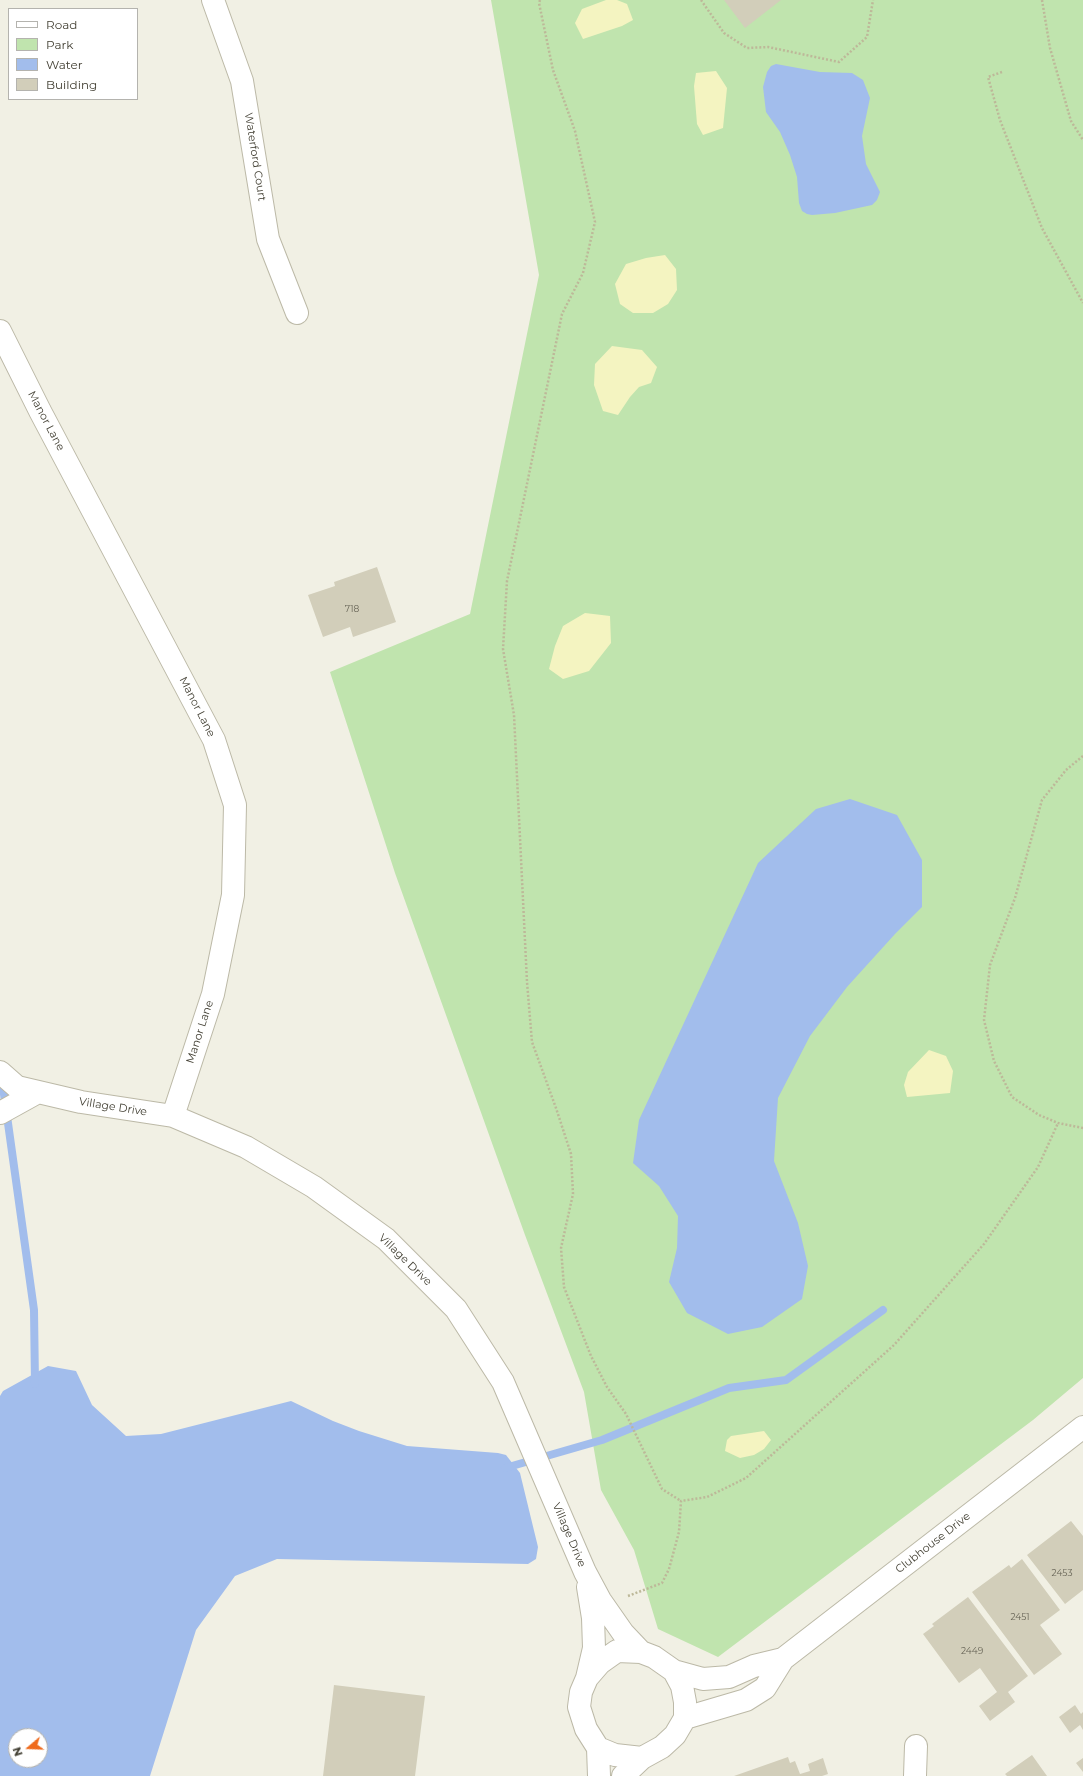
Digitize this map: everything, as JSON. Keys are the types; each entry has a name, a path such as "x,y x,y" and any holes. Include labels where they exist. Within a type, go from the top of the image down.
{"street":[{"name":"Waterford Court","path":"213,0 242,82 268,239 297,313"},
{"name":"Manor Lane","path":"0,331 40,411 214,740 235,805 231,902 213,994 173,1116"},
{"name":"Village Drive","path":"0,1072 17,1087 80,1102 173,1116 246,1148 314,1187 386,1239 456,1309 503,1382 585,1572 600,1600 623,1633 641,1652"},
{"path":"0,1113 38,1092"},
{"name":"Clubhouse Drive","path":"674,1671 682,1686 685,1702 685,1718 709,1710 725,1707 752,1696 765,1688 783,1660 1083,1427"},
{"name":"Village Drive","path":"585,1572 593,1618 594,1648 587,1678"},
{"name":"Clubhouse Drive","path":"598,1748 586,1729 579,1707 580,1692 587,1678 600,1663 617,1651 641,1652 654,1657 674,1671 697,1678 716,1679 728,1677 754,1666 783,1660"},
{"path":"624,1776 642,1758 662,1747 675,1734 685,1718"},
{"path":"915,1776 916,1746"},
{"path":"599,1776 598,1748 615,1755 642,1758"}],"path":[{"path":"540,0 539,3 553,70 575,131 595,222 583,273 562,314 507,581 503,649 514,715 527,982 532,1042 571,1154 573,1194 561,1248 564,1287 591,1356 607,1387 626,1414 662,1488 681,1501 707,1497 746,1478 894,1345 984,1244 1038,1167 1058,1123"},
{"path":"701,0 724,33 747,48 768,47 839,62 867,38 873,0"},
{"path":"1042,0 1050,48 1071,121 1083,140"},
{"path":"1002,72 988,77 1000,120 1042,228 1083,303"},
{"path":"1083,756 1066,770 1042,800 1015,898 990,965 984,1020 994,1061 1012,1097 1039,1115 1058,1123 1083,1128"},
{"path":"627,1596 662,1583 669,1569 679,1532 681,1501"}],"green space":[{"path":"491,0 1083,0 1083,1378 1033,1420 718,1657 658,1629 634,1550 601,1490 584,1392 525,1235 395,873 330,672 470,614 539,275"}],"sand":[{"path":"606,0 617,0 627,4 633,20 622,26 583,39 575,23 582,9"},
{"path":"716,71 727,88 723,128 703,135 697,124 694,86 696,73"},
{"path":"665,255 676,269 677,290 668,304 653,313 633,313 620,304 615,284 626,264 646,258"},
{"path":"612,346 642,350 657,367 651,383 639,387 618,415 603,411 594,385 595,364"},
{"path":"585,613 610,616 611,643 589,671 563,679 549,669 555,646 563,626"},
{"path":"929,1050 946,1056 953,1071 950,1093 907,1097 904,1085 908,1072"},
{"path":"764,1431 771,1440 764,1449 754,1455 740,1458 725,1451 727,1440 731,1436"}],"water":[{"path":"776,64 820,72 852,73 863,80 870,98 862,136 866,164 880,192 877,200 872,205 835,213 812,215 802,211 799,203 797,177 790,155 780,132 766,112 763,87 767,72 771,66"},
{"path":"850,799 897,815 922,860 922,907 895,934 847,987 810,1036 778,1098 774,1161 798,1223 808,1266 802,1299 762,1327 728,1334 687,1313 669,1282 677,1248 678,1216 659,1186 633,1163 639,1120 758,863 816,809"},
{"path":"48,1366 76,1371 92,1405 126,1436 161,1434 291,1401 333,1421 407,1446 498,1453 506,1455 520,1473 538,1547 536,1559 528,1564 277,1559 235,1576 196,1630 150,1776 0,1776 0,1396 3,1391"}],"building":[{"path":"724,0 781,0 745,28"},
{"path":"377,567 396,622 353,637 350,627 323,637 308,595 335,586 334,582"},
{"path":"1071,1521 1083,1536 1083,1590 1065,1604 1027,1555"},
{"path":"1022,1559 1060,1610 1040,1625 1062,1654 1034,1675 972,1592 1009,1565 1011,1568"},
{"path":"968,1597 1028,1676 1008,1692 1015,1702 990,1721 979,1706 997,1692 980,1668 959,1683 923,1634 934,1626 932,1624"},
{"path":"334,1685 425,1696 415,1776 323,1776"},
{"path":"1075,1705 1081,1714 1083,1712 1083,1730 1080,1725 1070,1733 1059,1717"},
{"path":"1032,1755 1047,1776 1007,1776 1005,1774"},
{"path":"788,1757 790,1763 795,1761 800,1774 810,1771 808,1764 823,1758 828,1774 822,1776 734,1776"},
{"path":"1083,1758 1083,1772 1076,1763"}],"waterway":[{"path":"2,1080 34,1310 35,1384"},
{"path":"505,1468 602,1440 729,1388 786,1380 883,1310"}]}
